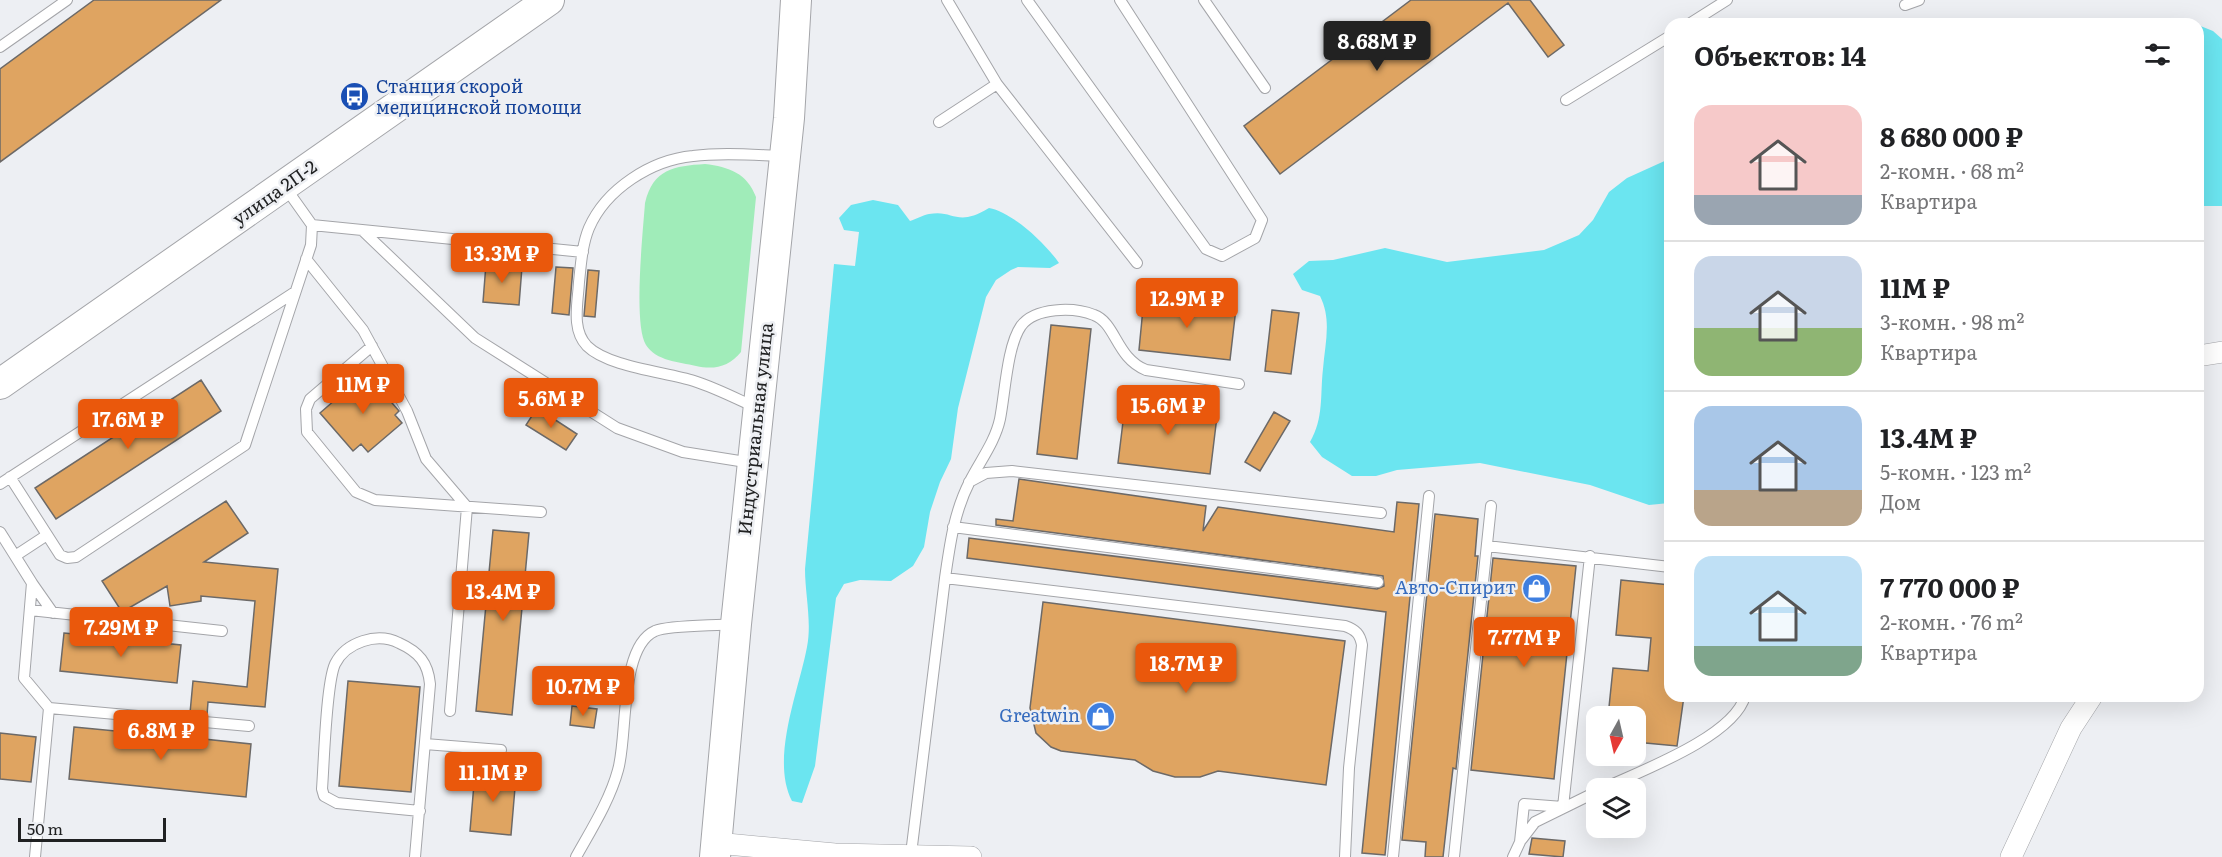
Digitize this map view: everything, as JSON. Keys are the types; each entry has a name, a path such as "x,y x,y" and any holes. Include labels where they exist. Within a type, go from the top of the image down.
{"main road":[{"name":"улица 2П-2","path":"0,384 549,0"},
{"path":"780,0 784,24 789,118"},
{"name":"Индустриальная улица","path":"716,850 736,624 789,118 796,0"},
{"path":"789,118 804,0"}],"street":[{"path":"2204,355 2222,352"},
{"path":"2011,857 2071,728 2088,702"},
{"path":"716,850 971,857"}],"lane":[{"path":"0,47 67,0"},
{"path":"947,0 997,84 1137,263"},
{"path":"1027,0 1206,249 1222,256 1255,238 1262,220 1120,0"},
{"path":"1204,0 1265,88"},
{"path":"1699,18 1728,0"},
{"path":"1905,5 1919,0"},
{"path":"1566,99 1664,40"},
{"path":"939,122 997,84"},
{"path":"758,408 698,382 606,359 588,348 579,336 576,322 583,252 590,227 604,204 637,176 660,163 692,156 784,156"},
{"path":"284,187 312,225 364,232 583,252"},
{"path":"10,477 60,555 66,558 76,558 245,445 306,259 312,225"},
{"path":"364,232 476,338 617,428 683,452 753,463"},
{"path":"306,259 363,330 407,411 426,459 467,507 450,711"},
{"path":"0,484 295,292"},
{"path":"911,854 953,528 969,482 990,446 999,423 1015,337 1022,325 1041,313 1076,312 1095,315 1105,322 1132,364 1146,370 1239,384"},
{"path":"372,346 310,399 306,408 307,432 356,492 375,500 541,512"},
{"path":"969,482 986,473 1012,471 1381,513"},
{"path":"1393,857 1430,496"},
{"path":"1454,857 1491,506"},
{"path":"953,528 1378,582"},
{"path":"0,532 53,613"},
{"path":"15,556 47,535"},
{"path":"1487,546 1664,566"},
{"path":"1563,807 1590,556"},
{"path":"945,578 1345,626 1355,630 1361,637 1362,645 1349,768 1345,857"},
{"path":"32,583 24,678 49,708 249,726"},
{"path":"30,610 222,631"},
{"path":"576,857 617,775 631,669 636,652 644,639 656,631 736,624"},
{"path":"415,857 420,812 430,684 429,671 422,658 395,641 371,640 350,647 335,665 332,677 324,796 338,803 420,812"},
{"path":"1626,778 1685,751 1730,718 1741,702"},
{"path":"35,857 49,708"},
{"path":"425,744 501,750"},
{"path":"1513,857 1529,827 1586,797"},
{"path":"1520,842 1524,804 1563,807"}],"green space":[{"path":"705,164 729,169 736,173 748,182 756,197 741,352 726,364 709,368 668,360 650,350 642,334 639,299 645,203 653,183 659,176 675,168"}],"water":[{"path":"2204,27 2213,31 2222,39 2222,206 2204,206"},
{"path":"1664,161 1664,504 1649,505 1590,485 1480,463 1397,470 1376,476 1352,476 1322,457 1310,442 1318,424 1321,406 1327,332 1326,314 1320,296 1302,290 1293,274 1309,261 1333,260 1385,248 1447,262 1544,250 1579,235 1593,220 1609,192 1627,178"},
{"path":"873,200 898,205 910,221 937,213 969,217 989,208 998,211 1008,215 1027,229 1059,263 1050,268 1018,267 1011,270 996,280 986,297 958,408 951,459 930,512 924,547 913,566 891,581 860,580 844,584 836,598 815,766 802,803 792,801 786,784 785,745 807,647 809,618 805,569 834,264 855,266 859,232 844,230 839,218 851,205"}],"building":[{"path":"94,0 221,0 0,162 0,69"},
{"path":"1411,0 1530,0 1564,45 1548,57 1508,3 1280,174 1244,126"},
{"path":"486,264 522,267 519,305 483,302"},
{"path":"556,267 573,268 569,315 552,313"},
{"path":"588,270 599,271 595,317 584,316"},
{"path":"1144,298 1236,308 1230,360 1139,350"},
{"path":"1272,310 1299,313 1291,374 1265,371"},
{"path":"1051,325 1091,329 1077,459 1037,454"},
{"path":"366,373 399,411 395,415 402,423 368,452 361,444 353,451 320,413"},
{"path":"201,380 221,411 56,519 35,488"},
{"path":"1126,397 1218,408 1210,474 1118,463"},
{"path":"537,408 577,434 566,450 526,425"},
{"path":"1274,412 1290,421 1260,471 1245,462"},
{"path":"1019,479 1206,506 1203,531 1218,507 1394,532 1397,502 1419,504 1385,855 1362,853 1386,612 967,558 969,538 1377,589 1384,586 1383,576 996,525 996,519 1013,521"},
{"path":"226,501 248,533 204,562 278,569 265,707 208,702 207,715 190,713 193,681 247,687 255,601 201,596 201,601 170,606 167,586 122,612 102,581"},
{"path":"1435,514 1478,519 1475,556 1478,556 1456,769 1453,768 1443,857 1425,857 1426,842 1402,840"},
{"path":"493,530 529,533 512,715 476,711"},
{"path":"1493,558 1576,566 1554,779 1471,770"},
{"path":"1621,580 1664,584 1664,702 1683,702 1677,746 1646,743 1646,706 1609,706 1613,668 1648,671 1651,638 1616,635"},
{"path":"1043,602 1345,641 1326,785 1218,771 1200,777 1175,777 1153,771 1135,760 1061,751 1051,747 1036,733 1030,708"},
{"path":"64,633 181,645 177,683 60,671"},
{"path":"348,681 420,687 411,792 339,786"},
{"path":"572,706 597,709 594,728 570,725"},
{"path":"74,727 188,738 189,728 205,730 204,739 251,744 246,797 69,779"},
{"path":"0,733 36,737 31,782 0,779"},
{"path":"475,772 516,776 511,835 470,831"},
{"path":"1532,838 1565,841 1563,857 1529,854"}],"place":[{"name":"Станция скорой медицинской помощи","path":"355,97"},
{"name":"Авто-Спирит","path":"1537,588"},
{"name":"Greatwin","path":"1101,716"}]}
